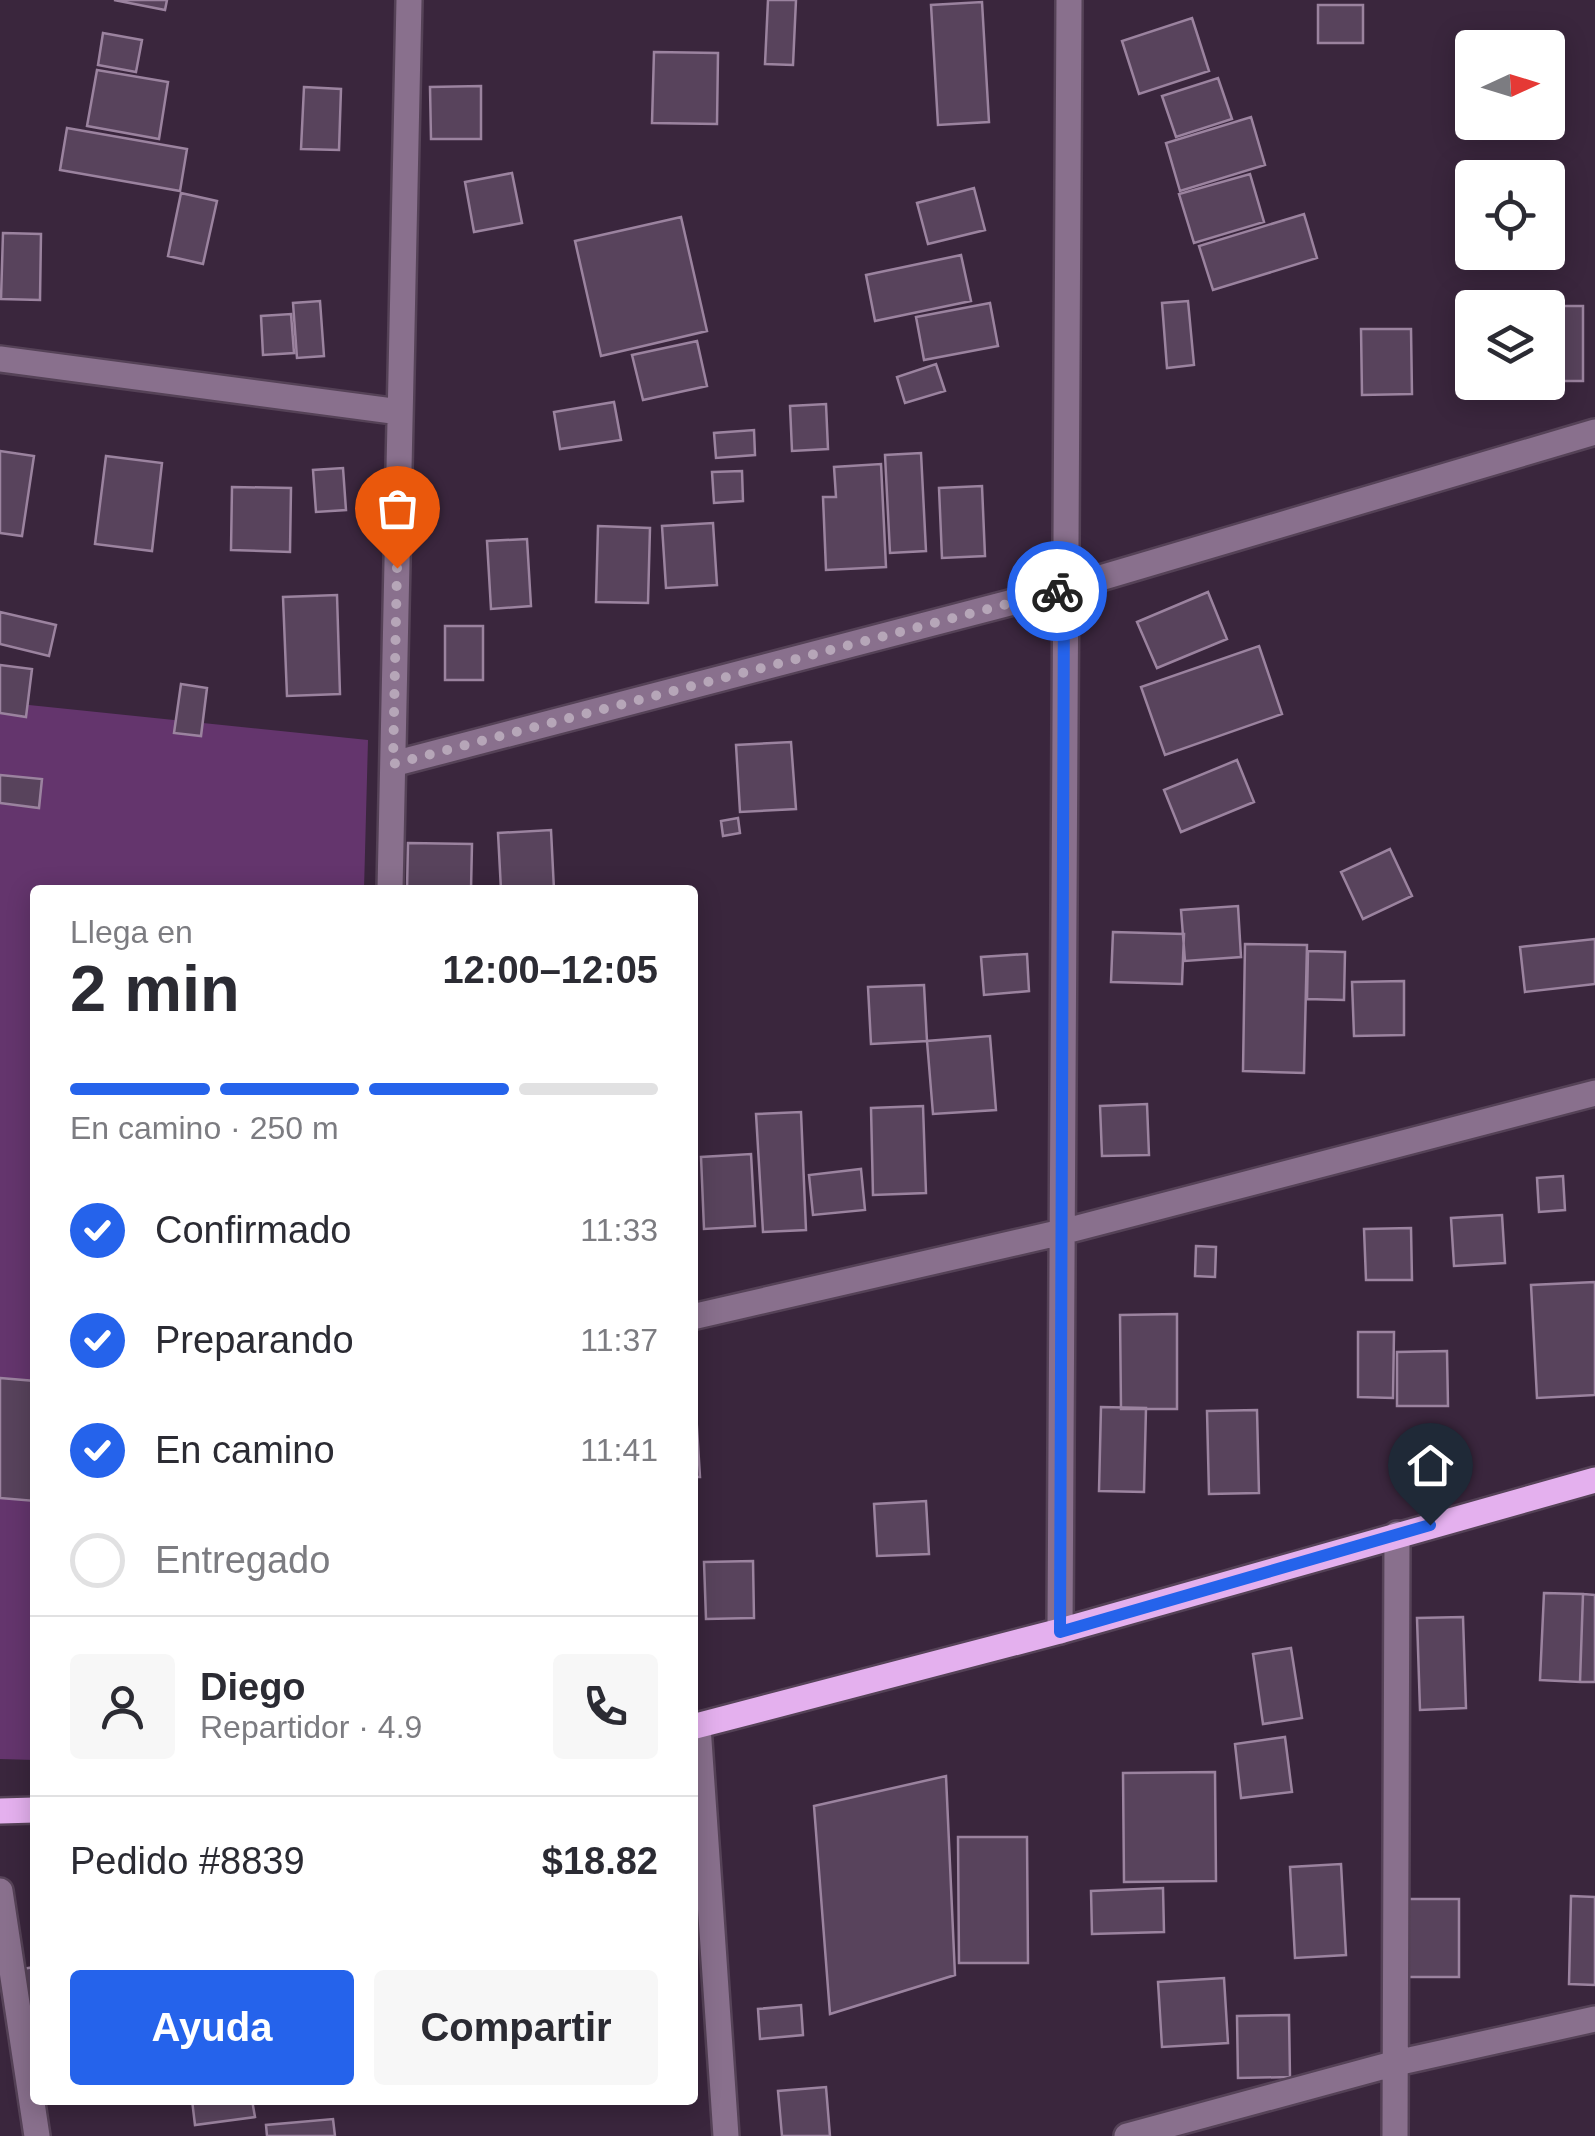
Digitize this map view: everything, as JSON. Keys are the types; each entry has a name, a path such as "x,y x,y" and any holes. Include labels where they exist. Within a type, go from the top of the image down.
{"main road":[{"path":"698,1725 1060,1632 1595,1480"},
{"path":"0,1811 30,1810"}],"street":[{"path":"390,885 408,0"},
{"path":"1060,1632 1069,0"},
{"path":"0,359 400,412"},
{"path":"393,764 1064,589 1595,432"},
{"path":"698,1315 1062,1232 1595,1092"},
{"path":"1395,2136 1397,1534"},
{"path":"698,1766 726,2136"},
{"path":"0,1891 30,2090"},
{"path":"1127,2136 1396,2062 1595,2019"},
{"path":"32,2105 37,2136"}],"shaded area":[{"path":"0,702 368,740 364,885 30,885 30,1760 0,1759"}],"building":[{"path":"114,0 167,0 165,10"},
{"path":"768,0 796,0 793,65 765,64"},
{"path":"982,2 989,122 938,125 931,5"},
{"path":"1318,5 1363,5 1363,43 1318,43"},
{"path":"1192,18 1209,71 1139,94 1122,41"},
{"path":"103,33 142,40 136,72 98,65"},
{"path":"654,52 718,53 717,124 652,123"},
{"path":"97,70 168,82 159,139 87,126"},
{"path":"1218,78 1232,119 1176,137 1162,96"},
{"path":"481,86 481,139 431,139 430,87"},
{"path":"304,87 341,89 339,150 301,149"},
{"path":"1251,117 1265,165 1180,191 1166,143"},
{"path":"67,128 187,149 180,191 60,170"},
{"path":"512,173 522,223 474,232 465,182"},
{"path":"1250,174 1264,222 1194,243 1179,194"},
{"path":"974,188 985,230 928,244 917,203"},
{"path":"181,193 217,201 203,264 168,256"},
{"path":"1304,214 1317,258 1213,290 1199,246"},
{"path":"681,217 707,331 601,356 575,241"},
{"path":"3,233 41,234 40,300 1,299"},
{"path":"961,255 971,301 875,321 866,275"},
{"path":"320,301 324,356 297,358 293,303"},
{"path":"1188,301 1194,365 1167,368 1162,303"},
{"path":"990,303 998,346 924,360 916,317"},
{"path":"1565,306 1583,306 1583,381 1565,381"},
{"path":"291,314 294,353 263,355 261,316"},
{"path":"1361,329 1411,329 1412,394 1362,395"},
{"path":"697,341 707,386 643,400 632,355"},
{"path":"936,364 945,391 905,403 897,377"},
{"path":"614,402 621,440 560,449 554,412"},
{"path":"826,404 828,449 792,451 790,406"},
{"path":"754,430 755,455 716,458 714,433"},
{"path":"0,451 34,456 22,536 0,533"},
{"path":"921,453 926,551 890,553 885,455"},
{"path":"106,456 162,463 152,551 95,544"},
{"path":"881,464 886,567 826,570 823,497 836,497 834,467"},
{"path":"343,468 346,510 316,512 313,470"},
{"path":"742,471 743,501 714,503 712,472"},
{"path":"982,486 985,556 942,558 939,488"},
{"path":"232,487 291,488 290,552 231,550"},
{"path":"713,523 717,585 666,588 662,526"},
{"path":"598,526 650,528 648,603 596,602"},
{"path":"527,539 531,606 491,609 487,541"},
{"path":"1208,592 1227,639 1157,668 1137,622"},
{"path":"337,595 340,694 287,696 283,597"},
{"path":"0,612 56,625 49,656 0,644"},
{"path":"445,626 483,626 483,680 445,680"},
{"path":"1259,646 1282,714 1165,755 1141,687"},
{"path":"0,665 32,669 26,717 0,713"},
{"path":"181,684 207,688 201,736 174,733"},
{"path":"791,742 796,809 740,812 736,745"},
{"path":"1237,760 1254,802 1181,832 1164,790"},
{"path":"0,775 42,779 39,808 0,803"},
{"path":"738,818 740,833 723,836 721,821"},
{"path":"551,830 554,885 501,885 498,833"},
{"path":"408,843 472,844 471,885 407,885"},
{"path":"1390,849 1412,896 1363,919 1341,872"},
{"path":"1238,906 1241,957 1185,961 1181,910"},
{"path":"1113,932 1184,934 1182,984 1111,982"},
{"path":"1595,939 1595,984 1525,992 1520,947"},
{"path":"1245,944 1307,945 1304,1073 1243,1071"},
{"path":"1308,951 1345,952 1344,1000 1307,999"},
{"path":"1027,954 1029,991 984,995 981,957"},
{"path":"1404,981 1404,1035 1354,1036 1352,982"},
{"path":"924,985 927,1041 871,1044 868,987"},
{"path":"990,1036 996,1110 933,1114 927,1041"},
{"path":"1147,1104 1149,1155 1102,1156 1100,1106"},
{"path":"923,1106 926,1193 873,1195 871,1108"},
{"path":"801,1112 806,1230 763,1232 756,1114"},
{"path":"751,1154 755,1226 704,1229 701,1157"},
{"path":"861,1169 865,1210 813,1215 809,1175"},
{"path":"1563,1176 1565,1210 1539,1212 1537,1178"},
{"path":"1502,1215 1505,1263 1454,1266 1451,1218"},
{"path":"1411,1228 1412,1280 1366,1280 1364,1229"},
{"path":"1196,1246 1216,1247 1215,1277 1195,1276"},
{"path":"1595,1282 1595,1395 1537,1398 1531,1285"},
{"path":"1177,1314 1177,1409 1121,1409 1120,1315"},
{"path":"1358,1332 1394,1332 1393,1398 1358,1397"},
{"path":"1447,1351 1448,1406 1397,1406 1397,1352"},
{"path":"0,1378 30,1381 30,1501 0,1498"},
{"path":"1101,1407 1146,1408 1144,1492 1099,1491"},
{"path":"1257,1410 1259,1493 1209,1494 1207,1411"},
{"path":"926,1501 929,1554 877,1556 874,1504"},
{"path":"753,1561 754,1618 706,1619 704,1562"},
{"path":"1544,1593 1583,1594 1580,1682 1540,1680"},
{"path":"1583,1594 1595,1595 1595,1682 1580,1682"},
{"path":"1463,1617 1466,1708 1420,1710 1417,1618"},
{"path":"1291,1648 1302,1718 1263,1724 1253,1654"},
{"path":"1285,1737 1292,1792 1241,1798 1235,1744"},
{"path":"1215,1772 1216,1881 1124,1882 1123,1773"},
{"path":"946,1776 955,1975 830,2014 814,1806"},
{"path":"958,1837 1027,1837 1028,1963 959,1963"},
{"path":"1341,1864 1346,1955 1295,1958 1290,1867"},
{"path":"1163,1888 1164,1932 1092,1934 1091,1891"},
{"path":"1571,1896 1595,1897 1595,1985 1569,1984"},
{"path":"1406,1899 1459,1899 1459,1977 1406,1977"},
{"path":"30,1968 30,2023 15,1970"},
{"path":"1224,1978 1228,2043 1162,2047 1158,1982"},
{"path":"801,2005 803,2035 760,2039 758,2009"},
{"path":"1289,2015 1290,2077 1238,2078 1237,2016"},
{"path":"826,2087 830,2136 782,2136 778,2091"},
{"path":"193,2105 253,2105 255,2117 195,2125"},
{"path":"333,2119 335,2136 267,2136 266,2125"}],"way so far":[{"path":"397,568 393,764 1057,591"}],"route":[{"path":"1057,591 1064,589 1060,1632 1430,1525"}]}
